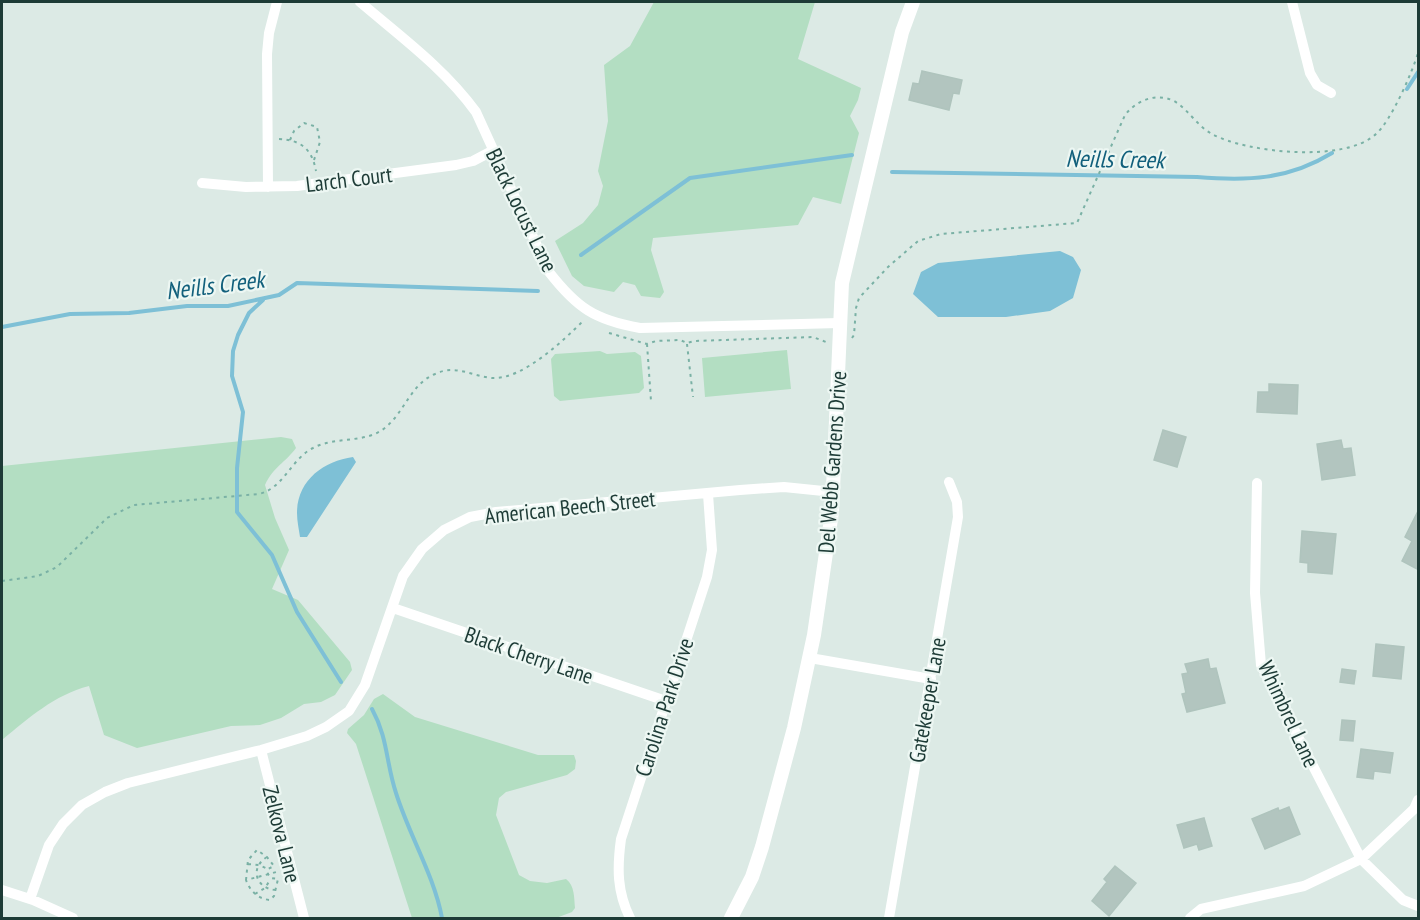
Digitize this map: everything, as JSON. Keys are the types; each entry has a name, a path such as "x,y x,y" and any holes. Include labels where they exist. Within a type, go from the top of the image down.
{"street":[{"path":"268,187 267,54 269,33 277,2"},
{"name":"Black Locust Lane","path":"360,2 448,78 463,94 476,112 549,272 566,295 581,307 600,318 640,328 839,322"},
{"name":"Del Webb Gardens Drive","path":"731,918 749,884 762,848 810,658 825,567 833,492 842,283 846,258 902,32 913,2"},
{"path":"1292,2 1310,73 1317,85 1331,93"},
{"name":"Larch Court","path":"202,183 268,187 297,186 456,165 473,161 492,151"},
{"name":"Gatekeeper Lane","path":"889,918 958,517 957,502 949,482"},
{"name":"Whimbrel Lane","path":"1257,483 1255,594 1261,665 1361,859 1403,900 1419,906"},
{"name":"American Beech Street","path":"30,899 49,845 63,824 82,805 105,792 128,783 261,750 307,736 326,727 349,711 365,685 403,576 422,549 444,531 470,517 496,512 784,488 833,492"},
{"name":"Carolina Park Drive","path":"630,918 623,904 618,884 621,839 707,577 711,550 708,494"},
{"name":"Black Cherry Lane","path":"393,608 666,701"},
{"path":"810,658 931,679"},
{"name":"Zelkova Lane","path":"261,750 304,918"},
{"path":"1190,918 1201,909 1304,886 1361,859 1414,809 1419,800"},
{"path":"2,890 30,899 73,918"}],"path":[{"path":"847,339 851,339 854,335 855,308 859,298 888,267 918,241 941,234 1077,223 1125,115 1141,100 1162,98 1173,101 1210,133 1241,144 1299,152 1322,152 1358,145 1369,140 1386,123 1419,53"},
{"path":"290,140 294,131 304,123 317,127 321,142 314,160"},
{"path":"279,139 290,140 304,146 314,160 316,171"},
{"path":"2,581 47,573 66,560 107,518 124,508 144,503 259,494 274,488 302,455 315,447 323,443 382,430 393,420 414,389 432,374 458,370 490,378 504,377 546,354 583,321 590,325"},
{"path":"606,332 646,344 656,341 680,340 687,343 813,337 824,343 828,341"},
{"path":"687,343 693,397"},
{"path":"646,344 651,378 651,401"},
{"path":"247,864 259,865 268,869 274,867 267,857 257,850 250,856 247,864 246,880 250,889 260,898 270,900 276,890 278,879 271,879"},
{"path":"267,857 259,865 257,877 265,888 276,890"},
{"path":"268,869 271,879"},
{"path":"246,880 280,871"},
{"path":"255,894 265,888 271,879"}],"green space":[{"path":"654,2 815,2 798,59 861,88 850,116 859,133 841,204 813,197 798,225 653,238 651,250 664,292 660,298 641,296 635,285 623,282 614,292 584,286 572,276 555,241 583,223 598,205 603,186 598,171 608,121 604,65 630,46"},
{"path":"787,350 791,389 705,397 702,358"},
{"path":"600,351 607,354 635,352 641,356 644,388 639,393 560,401 554,396 551,359 555,354"},
{"path":"281,437 292,439 296,448 272,473 265,485 275,518 289,550 272,589 298,600 350,662 352,670 335,695 321,702 304,704 281,718 260,725 231,726 137,748 104,735 89,686 53,701 2,740 2,466"},
{"path":"383,694 415,717 538,755 574,755 575,769 567,775 506,792 499,798 496,815 519,875 530,881 547,883 566,879 574,892 575,908 572,912 556,918 412,918 356,744 347,733 348,729 364,715 374,699"}],"water":[{"path":"1060,251 1073,257 1081,270 1073,298 1050,311 1006,317 938,317 913,294 921,272 938,263"},
{"path":"353,457 356,462 307,537 300,537 298,502 307,482 322,468"}],"building":[{"path":"922,71 962,80 959,94 953,93 949,110 909,100 913,83 919,84"},
{"path":"1269,384 1298,385 1297,414 1257,412 1258,392 1269,392"},
{"path":"1163,430 1186,437 1177,467 1154,460"},
{"path":"1341,440 1343,449 1351,448 1355,475 1322,480 1317,444"},
{"path":"1419,509 1419,570 1402,561 1412,541 1405,537"},
{"path":"1302,531 1336,534 1332,574 1308,572 1308,563 1300,562"},
{"path":"1376,644 1404,647 1401,679 1373,676"},
{"path":"1208,659 1210,669 1216,668 1225,703 1187,712 1182,694 1186,693 1182,674 1188,673 1185,664"},
{"path":"1342,669 1356,671 1354,684 1340,682"},
{"path":"1342,720 1355,721 1353,741 1340,740"},
{"path":"1361,749 1393,753 1390,773 1374,771 1373,779 1357,777"},
{"path":"1289,807 1300,834 1265,849 1252,819 1278,808 1279,811"},
{"path":"1204,818 1212,846 1199,850 1197,844 1184,848 1177,825"},
{"path":"1115,866 1136,883 1109,916 1092,901 1107,882 1104,879"}],"waterway":[{"name":"Neills Creek","path":"1407,89 1418,72"},
{"name":"Neills Creek","path":"892,172 1233,179 1283,174 1316,162 1332,153"},
{"name":"Neills Creek","path":"581,255 690,178 852,155"},
{"name":"Neills Creek","path":"2,327 70,314 129,313 187,306 228,306 279,295 297,283 538,291"},
{"path":"263,300 249,313 233,351 232,376 243,412 237,468 237,512 272,555 297,612 341,682"},
{"path":"372,709 384,740 396,793 433,886 442,918"}]}
